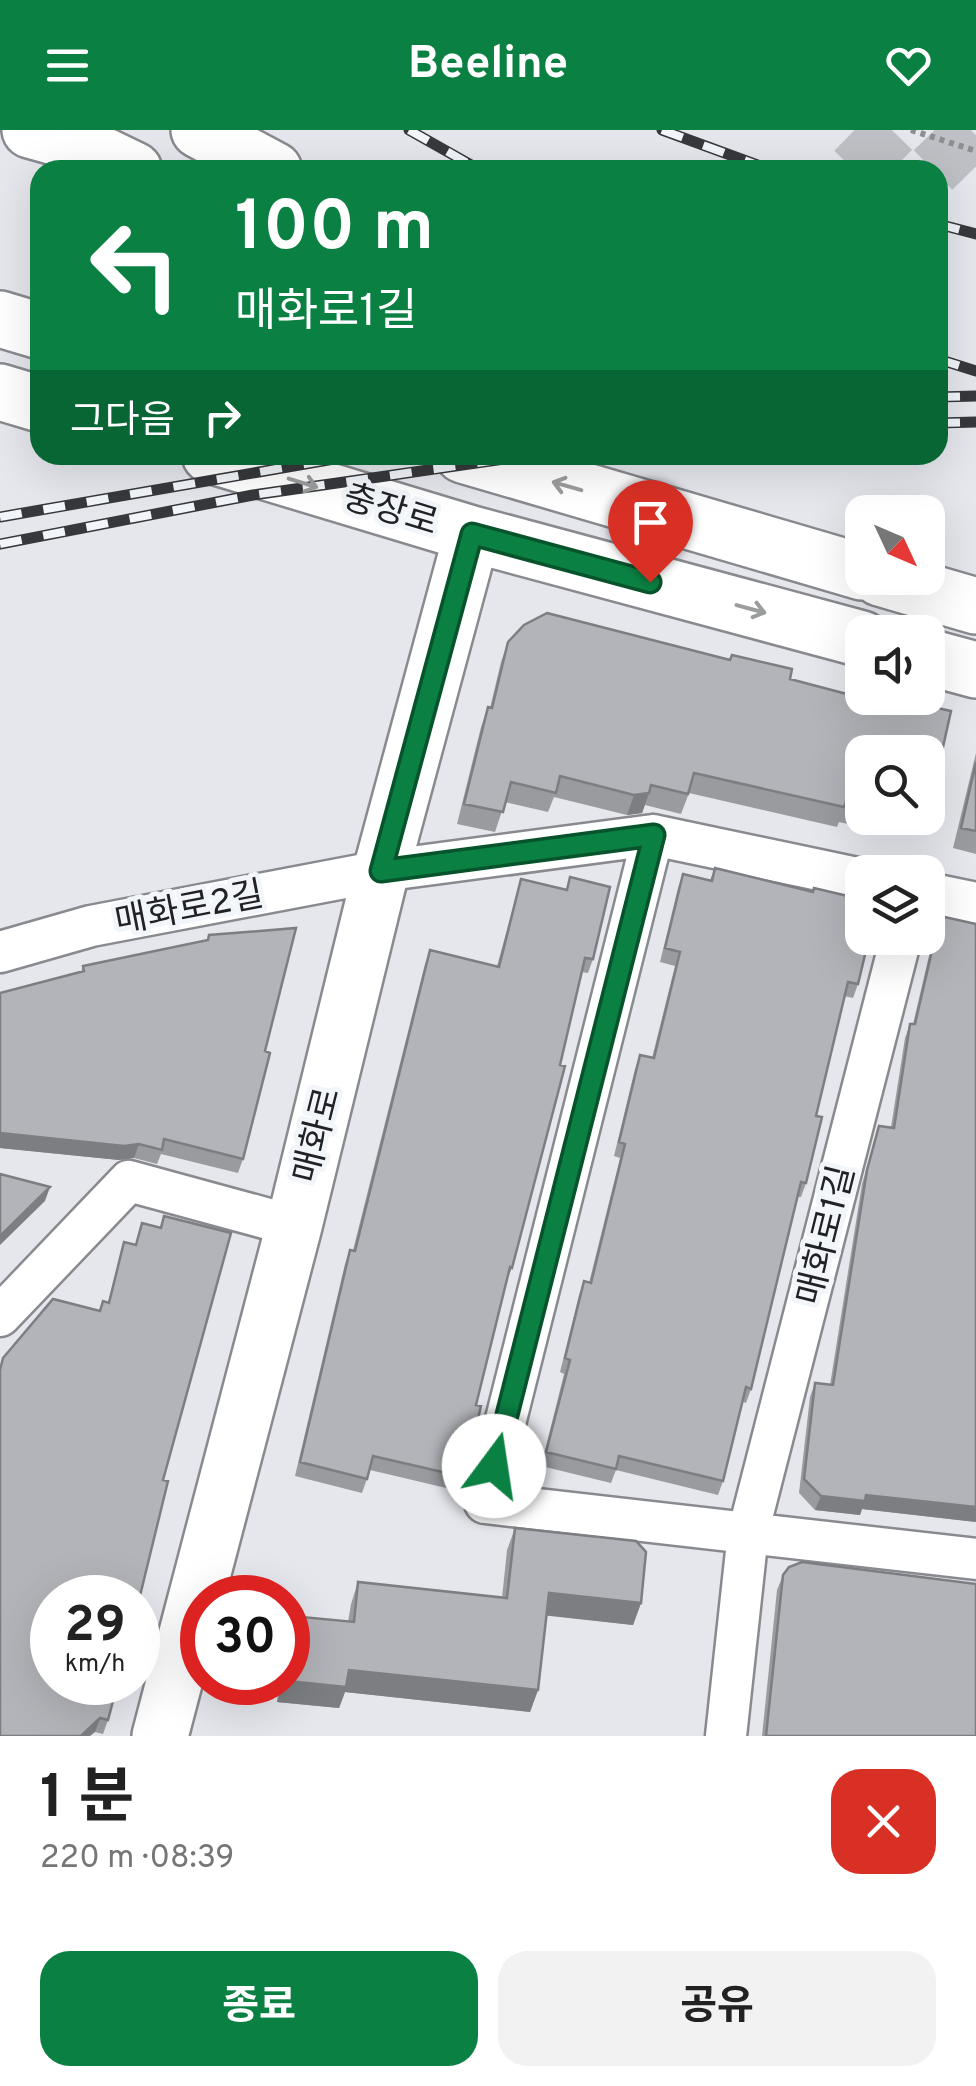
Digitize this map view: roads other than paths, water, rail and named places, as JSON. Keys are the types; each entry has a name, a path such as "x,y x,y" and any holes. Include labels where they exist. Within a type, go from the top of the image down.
{"street":[{"path":"30,130 80,144 113,160"},
{"path":"199,130 255,160"},
{"path":"0,319 30,328"},
{"path":"0,392 30,401"},
{"name":"충장로","path":"243,465 472,534 845,634"},
{"name":"충장로","path":"497,465 845,567"},
{"name":"매화로","path":"160,1736 294,1226 381,871 472,534"},
{"path":"938,595 976,606"},
{"path":"945,662 976,670"},
{"path":"654,835 485,1503 976,1559"},
{"path":"381,871 654,835 845,875"},
{"name":"매화로2길","path":"0,952 90,926 381,871"},
{"path":"945,897 976,903"},
{"name":"매화로1길","path":"726,1736 748,1532 897,955"},
{"path":"0,1316 128,1181 294,1226"}],"tunnel":[{"path":"864,160 893,130"},
{"path":"943,160 974,130"}],"railway":[{"path":"409,130 462,160"},
{"path":"662,130 744,160"},
{"path":"948,227 976,234"},
{"path":"948,362 976,371"},
{"path":"948,397 976,396"},
{"path":"948,423 976,422"},
{"path":"0,517 299,465"},
{"path":"0,544 253,495 463,465"}]}
